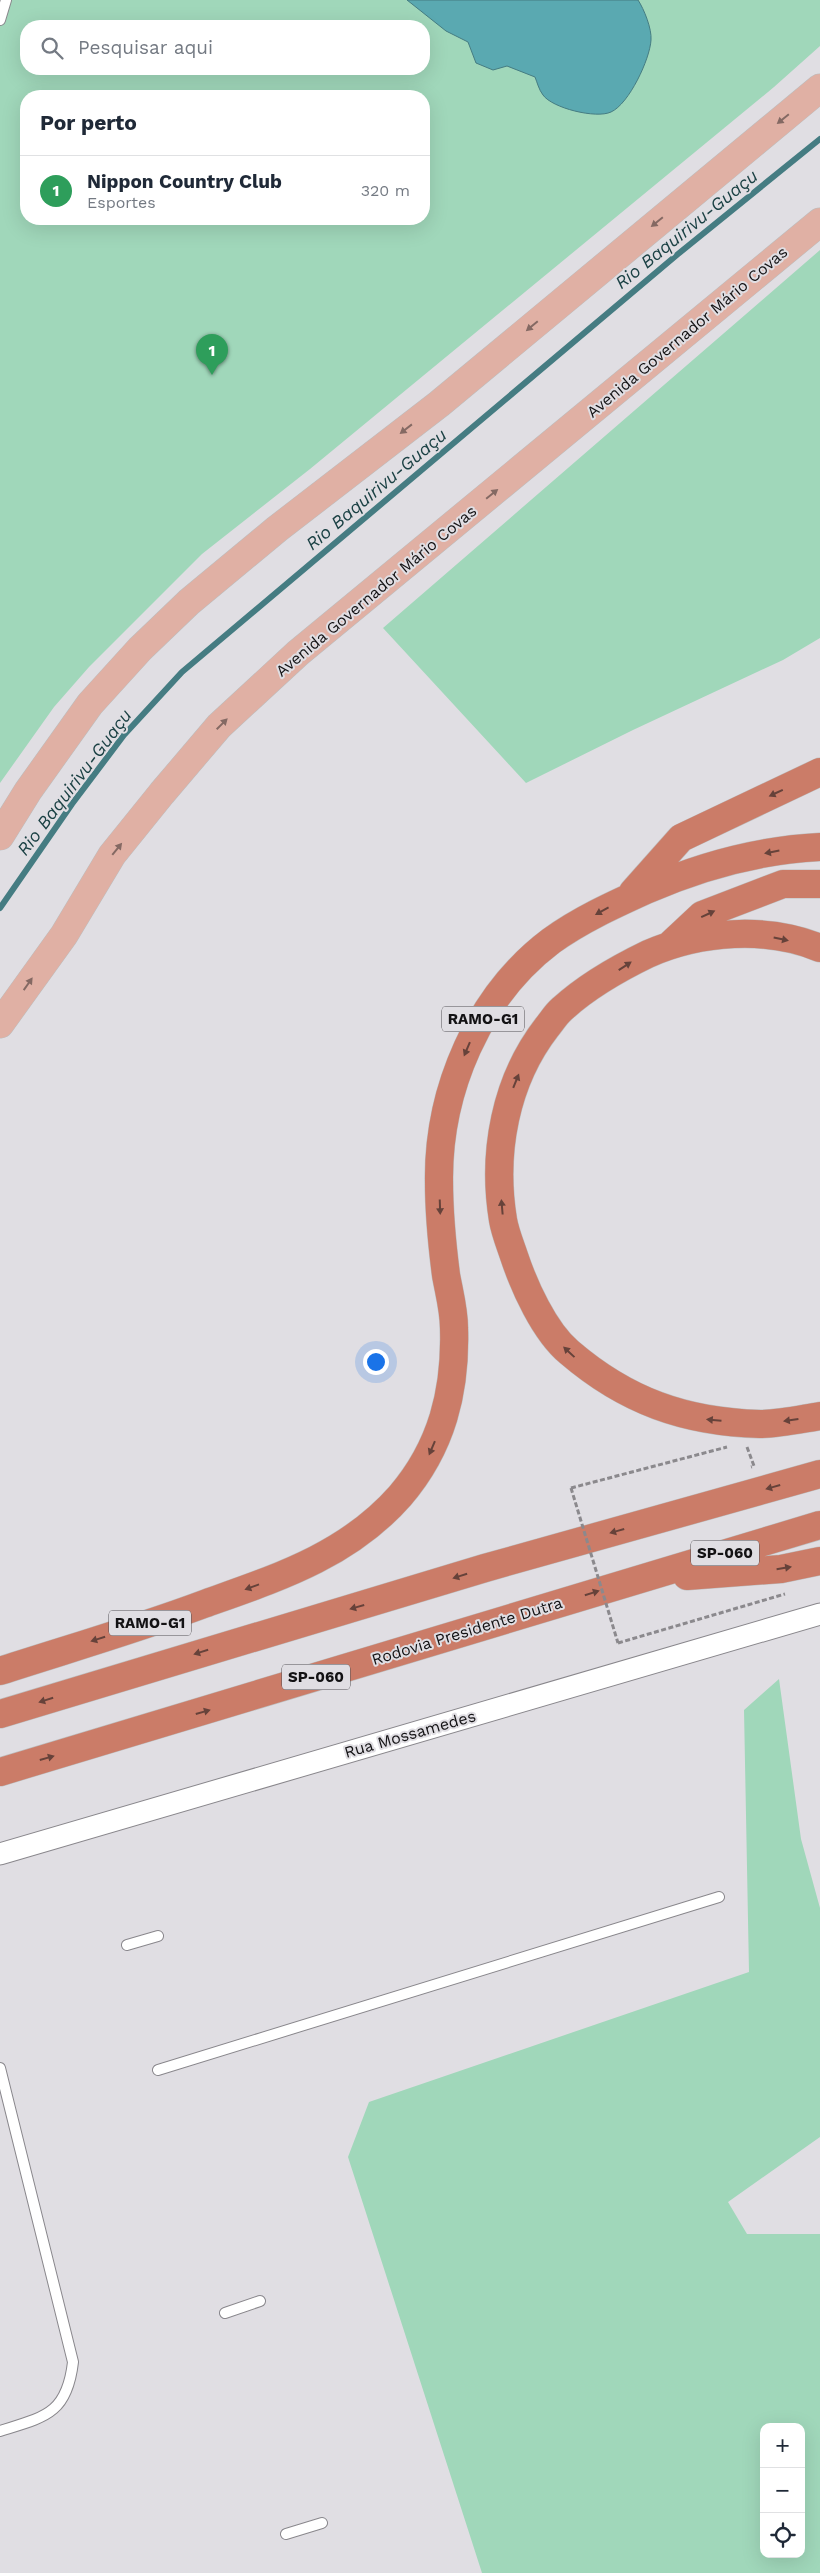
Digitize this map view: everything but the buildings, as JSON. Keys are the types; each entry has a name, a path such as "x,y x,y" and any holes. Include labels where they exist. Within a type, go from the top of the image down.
{"highway":[{"path":"626,899 681,838 820,772"},
{"name":"RAMO-G1","path":"0,1671 176,1614 298,1570 366,1530 401,1495 431,1453 449,1402 454,1326 440,1226 439,1178 443,1130 456,1075 473,1034 505,986 551,942 605,908 678,876 736,859 789,849 820,847"},
{"path":"671,944 702,915 783,884 820,884"},
{"path":"820,948 773,937 724,934 671,944 632,962 561,1010 525,1060 513,1087 502,1128 499,1179 503,1222 519,1272 541,1316 566,1350 601,1377 648,1403 693,1418 762,1424 820,1416"},
{"path":"0,1714 485,1568 820,1474"},
{"name":"Rodovia Presidente Dutra","path":"0,1772 820,1525"},
{"path":"630,1581 781,1569 820,1561"}],"main road":[{"path":"0,836 28,791 90,704 140,649 189,602 277,529 439,404 820,88"},
{"name":"Avenida Governador Mário Covas","path":"0,1024 64,935 112,855 219,726 298,653 820,222"}],"street":[{"name":"Rua Mossamedes","path":"0,1854 820,1614"}],"lane":[{"path":"0,20 6,0"},
{"path":"158,2070 719,1897"},
{"path":"127,1945 158,1936"},
{"path":"0,2068 73,2362 71,2384 58,2406 40,2419 0,2430"},
{"path":"225,2313 260,2301"},
{"path":"286,2534 322,2523"}],"path":[{"path":"737,1445 571,1488 618,1643 789,1593 781,1569"}],"green space":[{"path":"0,0 820,0 820,46 774,87 310,469 202,554 89,667 54,707 0,783"},
{"path":"820,250 820,638 783,660 633,730 526,783 383,628"},
{"path":"779,1679 801,1839 820,1908 820,2137 728,2202 747,2234 820,2234 820,2573 482,2573 348,2157 369,2102 749,1972 744,1710"}],"water":[{"path":"407,0 638,0 649,25 651,35 650,48 643,69 631,91 618,107 604,114 585,113 565,108 548,100 539,88 535,77 507,66 493,70 476,63 468,42 446,31"}],"waterway":[{"name":"Rio Baquirivu-Guaçu","path":"0,908 72,804 124,735 182,672 678,254 820,139"}],"place":[{"name":"Nippon Country Club","path":"212,375"}]}
